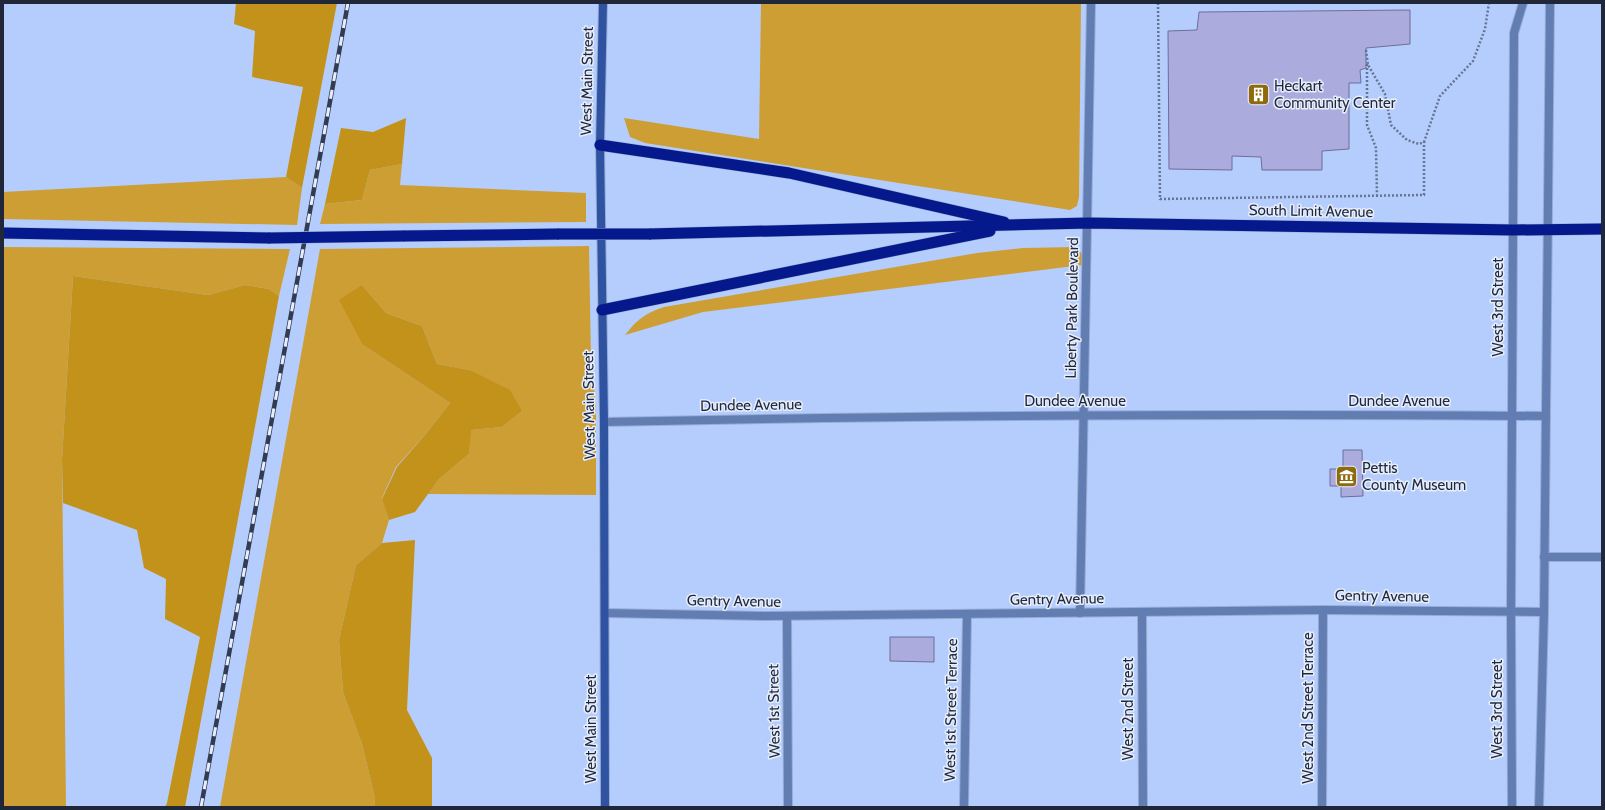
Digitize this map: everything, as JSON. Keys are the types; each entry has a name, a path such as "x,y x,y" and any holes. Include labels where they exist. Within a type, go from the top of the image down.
{"highway":[{"path":"600,145 789,173 1020,225"},
{"name":"South Limit Avenue","path":"1020,225 1088,223 1512,230 1602,229"},
{"path":"3,233 270,238 650,234 1020,225"},
{"path":"602,310 1020,225"}],"main road":[{"name":"West Main Street","path":"603,3 600,145 604,422 605,807"}],"street":[{"name":"Liberty Park Boulevard","path":"1080,613 1088,223 1090,3"},
{"name":"West 3rd Street","path":"1512,807 1511,612 1514,33 1523,3"},
{"path":"1539,807 1544,612 1550,3"},
{"name":"Dundee Avenue","path":"604,422 792,418 1084,415 1546,416"},
{"path":"1544,557 1602,557"},
{"name":"Gentry Avenue","path":"604,613 787,616 1323,610 1511,612"},
{"name":"West 2nd Street Terrace","path":"1322,807 1323,610"},
{"name":"West 2nd Street","path":"1142,612 1142,807"},
{"path":"1511,612 1544,612"},
{"name":"West 1st Street Terrace","path":"964,807 967,614"},
{"name":"West 1st Street","path":"787,616 788,807"}],"path":[{"path":"1158,3 1160,199 1424,195 1424,142 1440,96 1473,61 1485,29 1489,3"},
{"path":"1366,50 1368,65 1385,94 1391,125 1406,140 1419,144 1424,142"},
{"path":"1367,58 1367,125 1376,148 1377,195"}],"shaded area":[{"path":"236,3 337,3 302,188 286,177 303,87 252,77 255,31 234,24"},
{"path":"761,3 1081,3 1079,197 1077,206 1070,210 645,143 630,137 624,118 759,139"},
{"path":"406,118 402,164 370,170 362,200 325,204 341,128 373,132"},
{"path":"402,164 400,185 586,193 586,222 320,224 325,204 362,200 370,170"},
{"path":"286,177 302,188 297,225 3,219 3,192"},
{"path":"589,246 591,361 596,406 596,495 428,494 439,479 469,454 470,430 502,427 522,411 470,370 437,364 422,326 386,313 362,285 363,345 450,403 425,435 396,467 382,498 389,520 382,543 356,565 339,640 343,692 362,744 375,798 374,807 220,807 320,249"},
{"path":"3,247 290,249 279,296 269,289 245,285 208,295 73,276 62,460 66,807 3,807"},
{"path":"1076,247 1082,254 1082,265 703,312 625,335 642,318 651,312 664,307 977,253 1023,248"},
{"path":"73,276 208,295 245,285 269,289 279,296 185,807 165,807 200,637 165,619 166,579 144,568 137,530 63,503 62,460"},
{"path":"362,285 386,313 422,326 437,364 470,370 510,390 522,411 502,427 471,430 469,454 439,479 415,512 389,520 382,499 397,467 450,403 363,345 339,300"},
{"path":"415,540 407,710 432,758 432,807 374,807 375,798 362,744 343,692 339,640 356,565 382,543"}],"building":[{"name":"Heckart Community Center","path":"1410,10 1410,44 1366,48 1366,68 1360,70 1361,83 1349,83 1349,149 1322,151 1322,170 1262,170 1261,157 1232,156 1232,170 1169,169 1168,31 1197,30 1199,12"},
{"name":"Pettis County Museum","path":"1343,450 1362,450 1363,496 1341,497 1341,486 1330,486 1330,469 1343,469"},
{"path":"890,637 934,637 934,662 890,661"}],"railway":[{"path":"201,807 348,3"}],"place":[{"name":"Heckart Community Center","path":"1259,95"},
{"name":"Pettis County Museum","path":"1346,477"}]}
